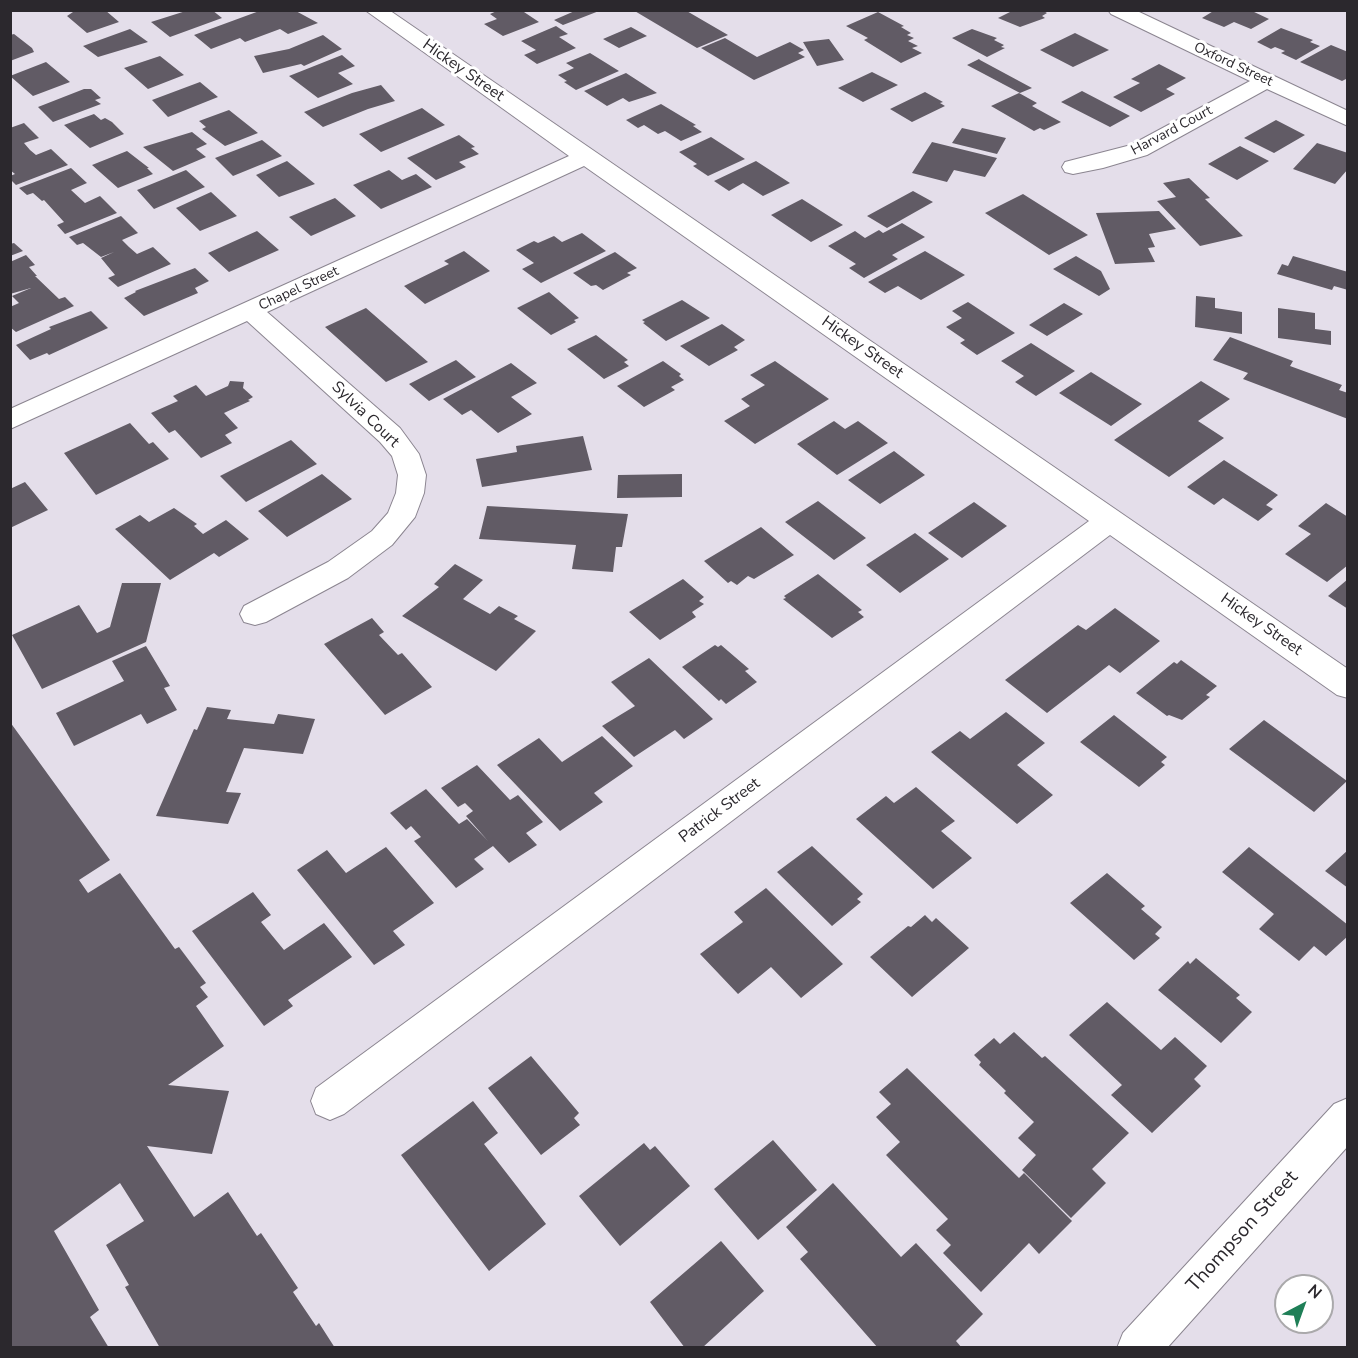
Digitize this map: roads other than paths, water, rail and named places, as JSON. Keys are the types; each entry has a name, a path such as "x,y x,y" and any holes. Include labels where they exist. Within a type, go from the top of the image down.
{"street":[{"name":"Hickey Street","path":"375,10 1347,686"},
{"name":"Oxford Street","path":"1119,10 1347,120"},
{"name":"Harvard Court","path":"1073,167 1113,159 1139,150 1266,81"},
{"name":"Chapel Street","path":"10,420 586,156"},
{"name":"Sylvia Court","path":"251,311 390,435 405,454 412,475 410,493 401,517 382,538 338,570 255,614"},
{"name":"Patrick Street","path":"330,1101 1110,520"},
{"name":"Thompson Street","path":"1138,1347 1347,1117"}]}
